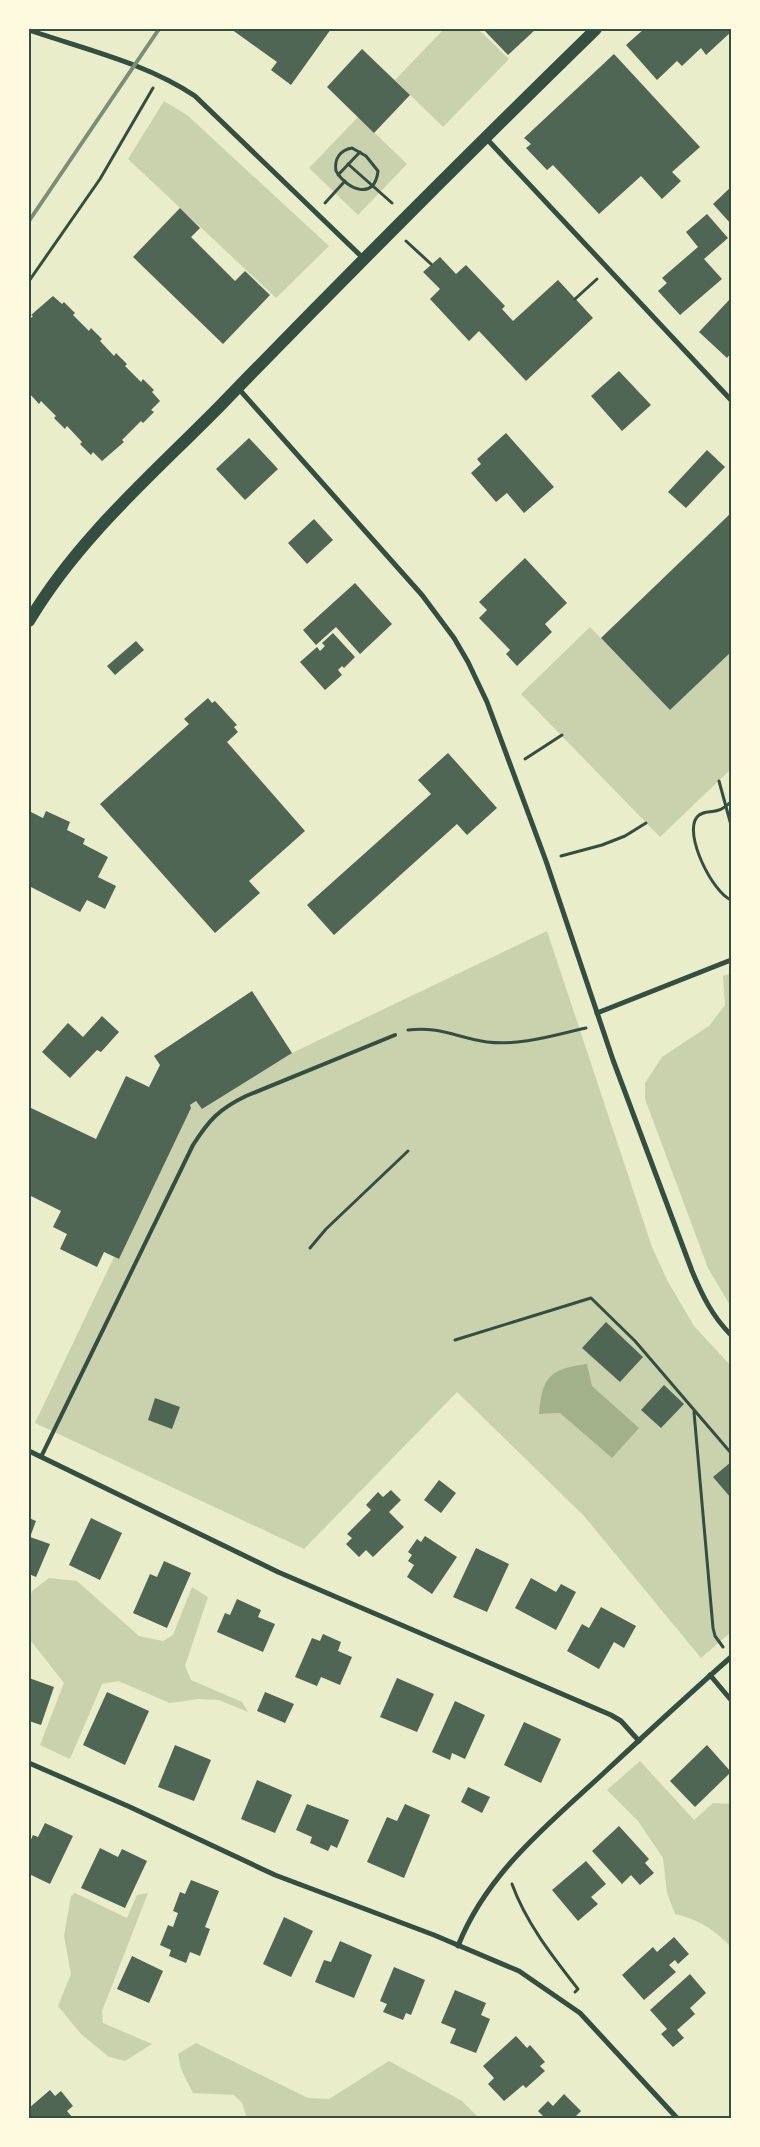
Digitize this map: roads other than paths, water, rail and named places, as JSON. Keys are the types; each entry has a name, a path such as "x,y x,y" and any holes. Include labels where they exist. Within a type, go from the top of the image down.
{"main road":[{"path":"29,621 61,573 112,514 363,258 596,29"}],"street":[{"path":"29,30 108,56 160,76 177,84 202,101 363,258"},
{"path":"484,137 731,400"},
{"path":"238,387 405,575 441,619 454,638 476,679 487,702 546,861 597,1013 692,1271 704,1299 720,1324 731,1335"},
{"path":"597,1013 731,960"},
{"path":"29,1450 278,1572 611,1715 621,1721 639,1741"},
{"path":"458,1946 479,1903 506,1866 550,1822 731,1657"},
{"path":"710,1675 731,1700"},
{"path":"29,1763 275,1875 519,1970 567,2002 598,2031 676,2118"}],"lane":[{"path":"41,1457 193,1145 213,1116 227,1105 246,1096 395,1035"}],"railway":[{"path":"29,221 159,29"}]}
